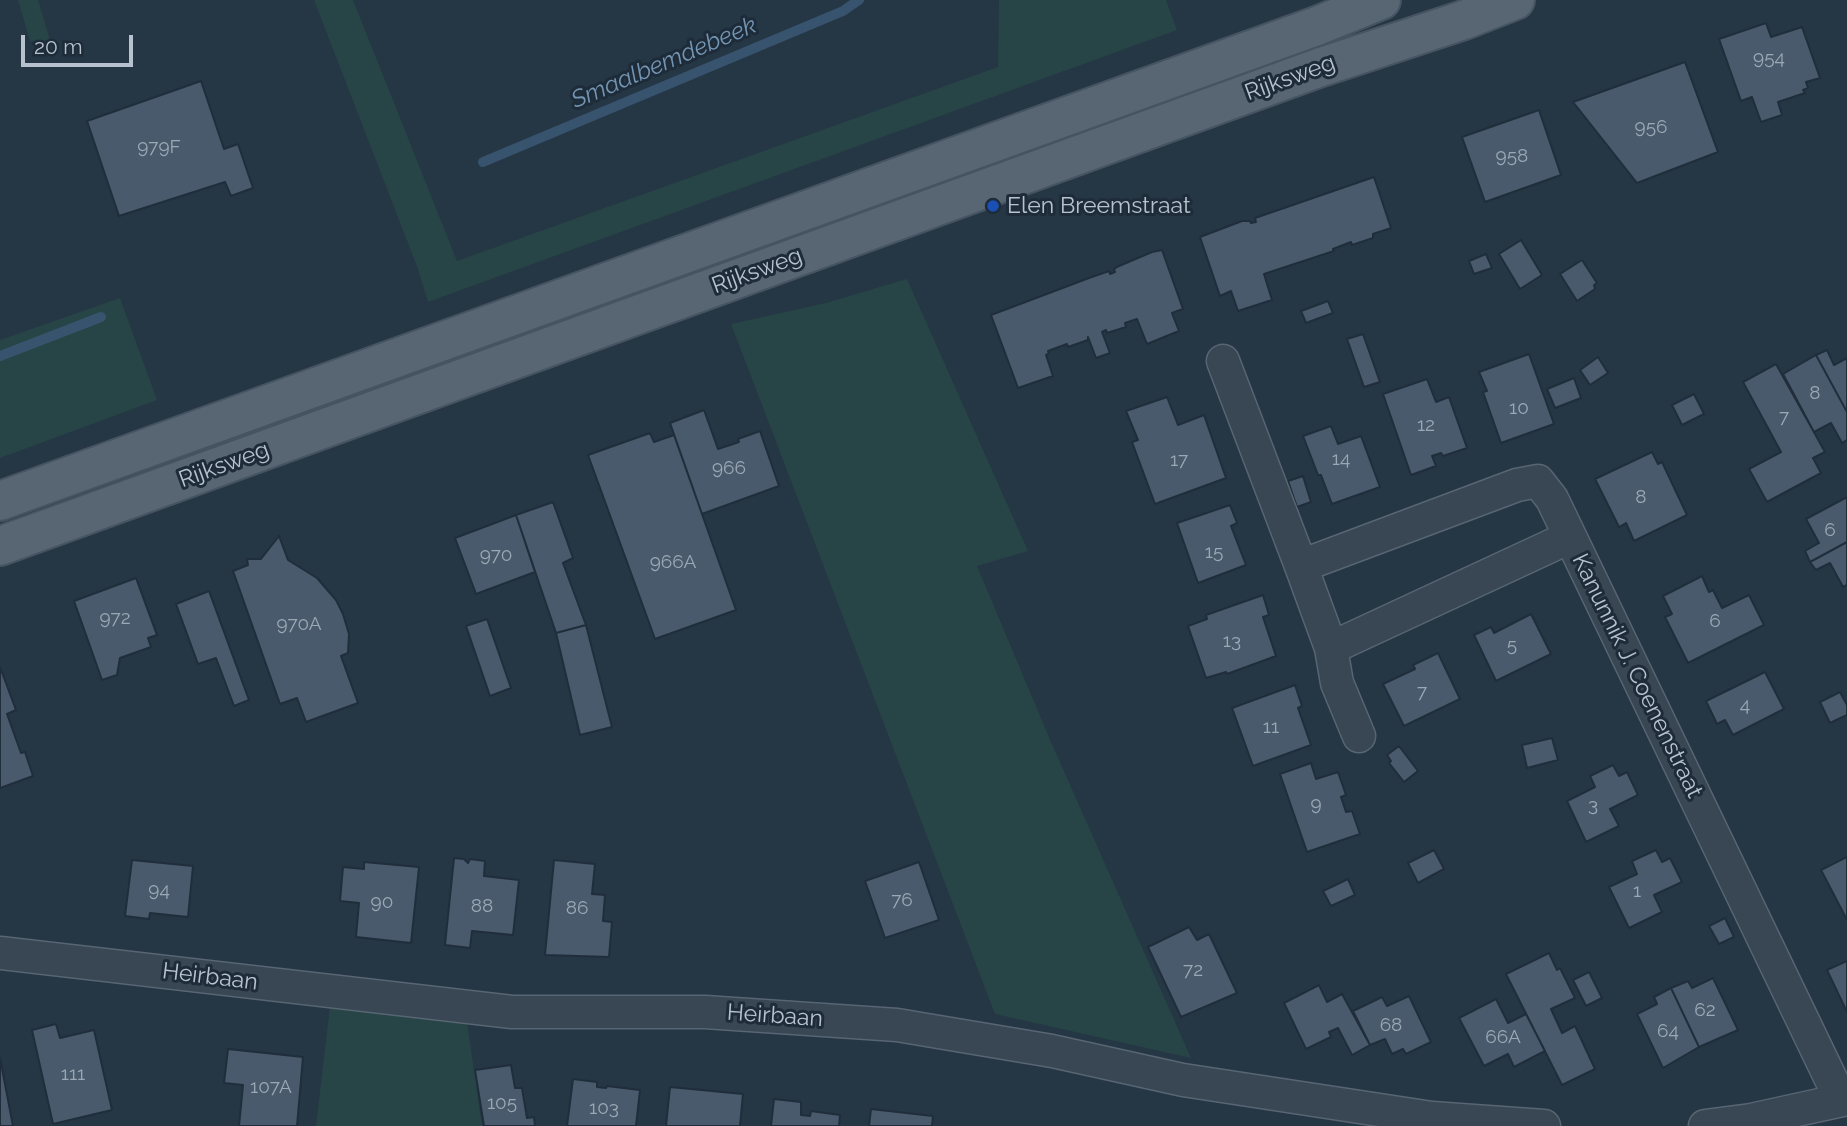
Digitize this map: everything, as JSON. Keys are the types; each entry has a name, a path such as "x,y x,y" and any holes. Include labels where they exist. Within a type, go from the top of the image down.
{"main road":[{"name":"Rijksweg","path":"0,501 1381,0"},
{"name":"Rijksweg","path":"0,546 1308,72 1464,20 1515,0"}],"street":[{"path":"1223,362 1331,648 1338,683 1359,736"},
{"name":"Kanunnik J. Coenenstraat","path":"1301,566 1517,485 1538,481 1552,499 1844,1099"},
{"name":"Kanunnik J. Coenenstraat","path":"1331,648 1570,537"},
{"name":"Heirbaan","path":"0,953 512,1012 705,1012 897,1025 1052,1051 1196,1082 1432,1118 1544,1126"},
{"path":"1705,1126 1751,1120 1844,1099"}],"green space":[{"path":"18,0 38,0 50,40 30,41"},
{"path":"314,0 353,0 457,261 998,67 999,0 1166,0 1177,30 428,302 418,269"},
{"path":"907,279 1028,551 977,566 1051,742 1191,1058 995,1014 731,324 826,303"},
{"path":"120,298 157,400 0,458 0,340"},
{"path":"330,1006 467,1022 482,1126 316,1126"}],"building":[{"path":"1766,23 1771,37 1802,27 1820,78 1806,82 1808,88 1803,90 1805,93 1778,102 1782,115 1761,122 1752,97 1741,101 1719,39"},
{"path":"1685,62 1718,152 1637,183 1573,102"},
{"path":"201,81 224,149 238,144 253,188 231,196 225,182 119,216 87,121"},
{"path":"1539,110 1561,175 1485,202 1462,137"},
{"path":"1374,177 1391,228 1373,234 1373,238 1352,245 1351,242 1333,249 1334,251 1264,274 1272,300 1238,311 1231,291 1220,296 1200,237 1242,221 1256,222 1255,218"},
{"path":"1521,240 1542,275 1520,289 1499,254"},
{"path":"1162,250 1183,309 1172,313 1179,331 1147,344 1137,319 1125,323 1126,327 1102,332 1110,353 1096,358 1088,337 1088,340 1068,347 1067,344 1048,351 1046,355 1053,376 1018,388 991,315 1109,271 1110,274 1119,266"},
{"path":"1486,254 1492,268 1474,274 1469,261"},
{"path":"1582,260 1597,283 1594,285 1595,289 1577,301 1560,274"},
{"path":"1328,301 1333,313 1306,323 1301,311"},
{"path":"1363,334 1380,382 1364,387 1347,339"},
{"path":"1827,350 1834,365 1847,358 1847,412 1816,355"},
{"path":"1529,354 1554,424 1501,443 1479,372"},
{"path":"1816,355 1847,412 1847,440 1842,443 1831,423 1814,432 1783,374"},
{"path":"1598,357 1608,373 1590,385 1580,370"},
{"path":"1776,364 1825,452 1813,458 1821,473 1767,502 1749,469 1781,452 1743,382"},
{"path":"1574,378 1581,398 1555,408 1547,389"},
{"path":"1427,379 1436,402 1449,397 1467,448 1443,456 1441,453 1432,456 1436,466 1411,475 1383,394"},
{"path":"1694,394 1704,414 1682,425 1672,405"},
{"path":"1167,397 1178,425 1204,415 1226,478 1155,504 1132,442 1138,440 1126,411"},
{"path":"704,410 718,449 760,431 779,486 702,514 670,423"},
{"path":"1331,426 1338,444 1361,436 1380,487 1332,504 1303,436"},
{"path":"650,433 654,442 674,435 736,610 655,639 588,455"},
{"path":"1652,452 1658,464 1662,462 1687,515 1634,541 1626,523 1619,527 1595,479"},
{"path":"1303,476 1311,502 1297,507 1288,481"},
{"path":"1847,497 1847,542 1810,562 1805,551 1819,543 1806,519"},
{"path":"553,502 573,558 563,563 586,625 556,633 516,515"},
{"path":"1230,505 1237,523 1231,526 1246,565 1198,583 1177,523"},
{"path":"516,515 535,572 476,594 455,538"},
{"path":"279,536 288,560 317,578 336,600 349,634 348,653 341,656 358,703 306,722 297,698 280,704 233,571 248,565 247,559 261,559"},
{"path":"1847,542 1847,585 1843,587 1830,563 1816,570 1810,562"},
{"path":"1702,576 1709,592 1713,590 1722,608 1749,595 1764,625 1688,663 1665,617 1672,614 1663,596"},
{"path":"136,578 157,635 148,638 151,647 120,658 117,675 102,680 74,601"},
{"path":"209,591 249,700 234,706 216,658 198,664 176,604"},
{"path":"1263,595 1269,615 1263,617 1276,656 1227,674 1226,672 1206,678 1188,626 1207,619 1206,615"},
{"path":"1531,614 1551,654 1496,681 1474,635 1491,627 1494,633"},
{"path":"487,619 511,688 490,696 466,626"},
{"path":"586,625 612,727 580,735 556,633"},
{"path":"1438,653 1460,699 1404,726 1383,684 1415,669 1413,665"},
{"path":"0,667 16,710 7,714 21,753 25,752 33,776 0,788"},
{"path":"1765,672 1784,709 1733,735 1725,720 1717,724 1706,701"},
{"path":"1295,685 1302,706 1298,708 1311,745 1253,766 1232,708"},
{"path":"1840,692 1847,705 1847,715 1830,723 1820,702"},
{"path":"1552,738 1558,760 1527,768 1522,745"},
{"path":"1399,746 1418,771 1404,782 1389,763 1391,761 1387,755"},
{"path":"1311,763 1316,779 1338,772 1346,795 1341,797 1346,812 1352,811 1360,834 1307,852 1280,774"},
{"path":"1613,765 1619,776 1627,772 1638,795 1610,809 1619,826 1586,842 1567,801 1595,787 1590,776"},
{"path":"1434,850 1444,869 1418,883 1408,863"},
{"path":"1656,850 1662,862 1670,858 1682,882 1654,895 1662,912 1629,928 1609,887 1637,874 1632,861"},
{"path":"1847,857 1847,920 1821,870"},
{"path":"454,858 464,859 468,863 470,859 485,861 484,876 519,880 513,935 472,931 470,948 445,945"},
{"path":"132,860 193,866 188,917 150,913 149,919 125,916"},
{"path":"554,860 595,864 592,894 605,895 603,921 612,922 609,957 545,955"},
{"path":"364,862 419,867 411,943 356,937 359,903 340,901 343,867 364,869"},
{"path":"919,862 939,920 885,938 865,881"},
{"path":"1348,879 1355,895 1331,906 1323,891"},
{"path":"1725,918 1734,937 1719,944 1709,926"},
{"path":"1189,927 1197,940 1209,934 1237,993 1181,1017 1148,947"},
{"path":"1549,953 1575,998 1551,1009 1562,1033 1575,1026 1595,1069 1562,1085 1506,974"},
{"path":"1847,961 1847,1012 1827,970"},
{"path":"1589,972 1602,998 1586,1006 1573,980"},
{"path":"1713,978 1738,1030 1699,1047 1671,988 1688,981 1692,988"},
{"path":"1319,985 1327,1002 1342,994 1370,1045 1352,1055 1338,1028 1329,1032 1331,1037 1306,1049 1284,1003"},
{"path":"1671,988 1699,1047 1663,1068 1637,1014 1657,1004 1654,997"},
{"path":"1409,996 1431,1042 1406,1054 1403,1049 1392,1054 1385,1039 1370,1045 1353,1011 1382,997 1387,1006"},
{"path":"1496,999 1508,1023 1526,1014 1545,1051 1514,1067 1508,1054 1484,1066 1459,1018"},
{"path":"56,1024 60,1038 94,1030 112,1110 53,1124 32,1030"},
{"path":"228,1049 303,1057 297,1126 239,1126 243,1085 224,1083"},
{"path":"0,1058 13,1126 0,1126"},
{"path":"511,1065 515,1088 522,1088 527,1118 534,1117 535,1126 484,1126 475,1070"},
{"path":"573,1079 597,1082 597,1087 640,1090 636,1126 567,1126"},
{"path":"670,1087 743,1094 740,1126 666,1126"},
{"path":"774,1099 801,1102 801,1115 810,1116 811,1111 840,1115 839,1126 771,1126"},
{"path":"871,1109 933,1116 932,1126 869,1126"}],"waterway":[{"name":"Smaalbemdebeek","path":"483,162 843,11 859,0"},
{"name":"Smaalbemdebeek","path":"0,356 101,317"}],"place":[{"name":"Elen Breemstraat","path":"993,206"}]}
